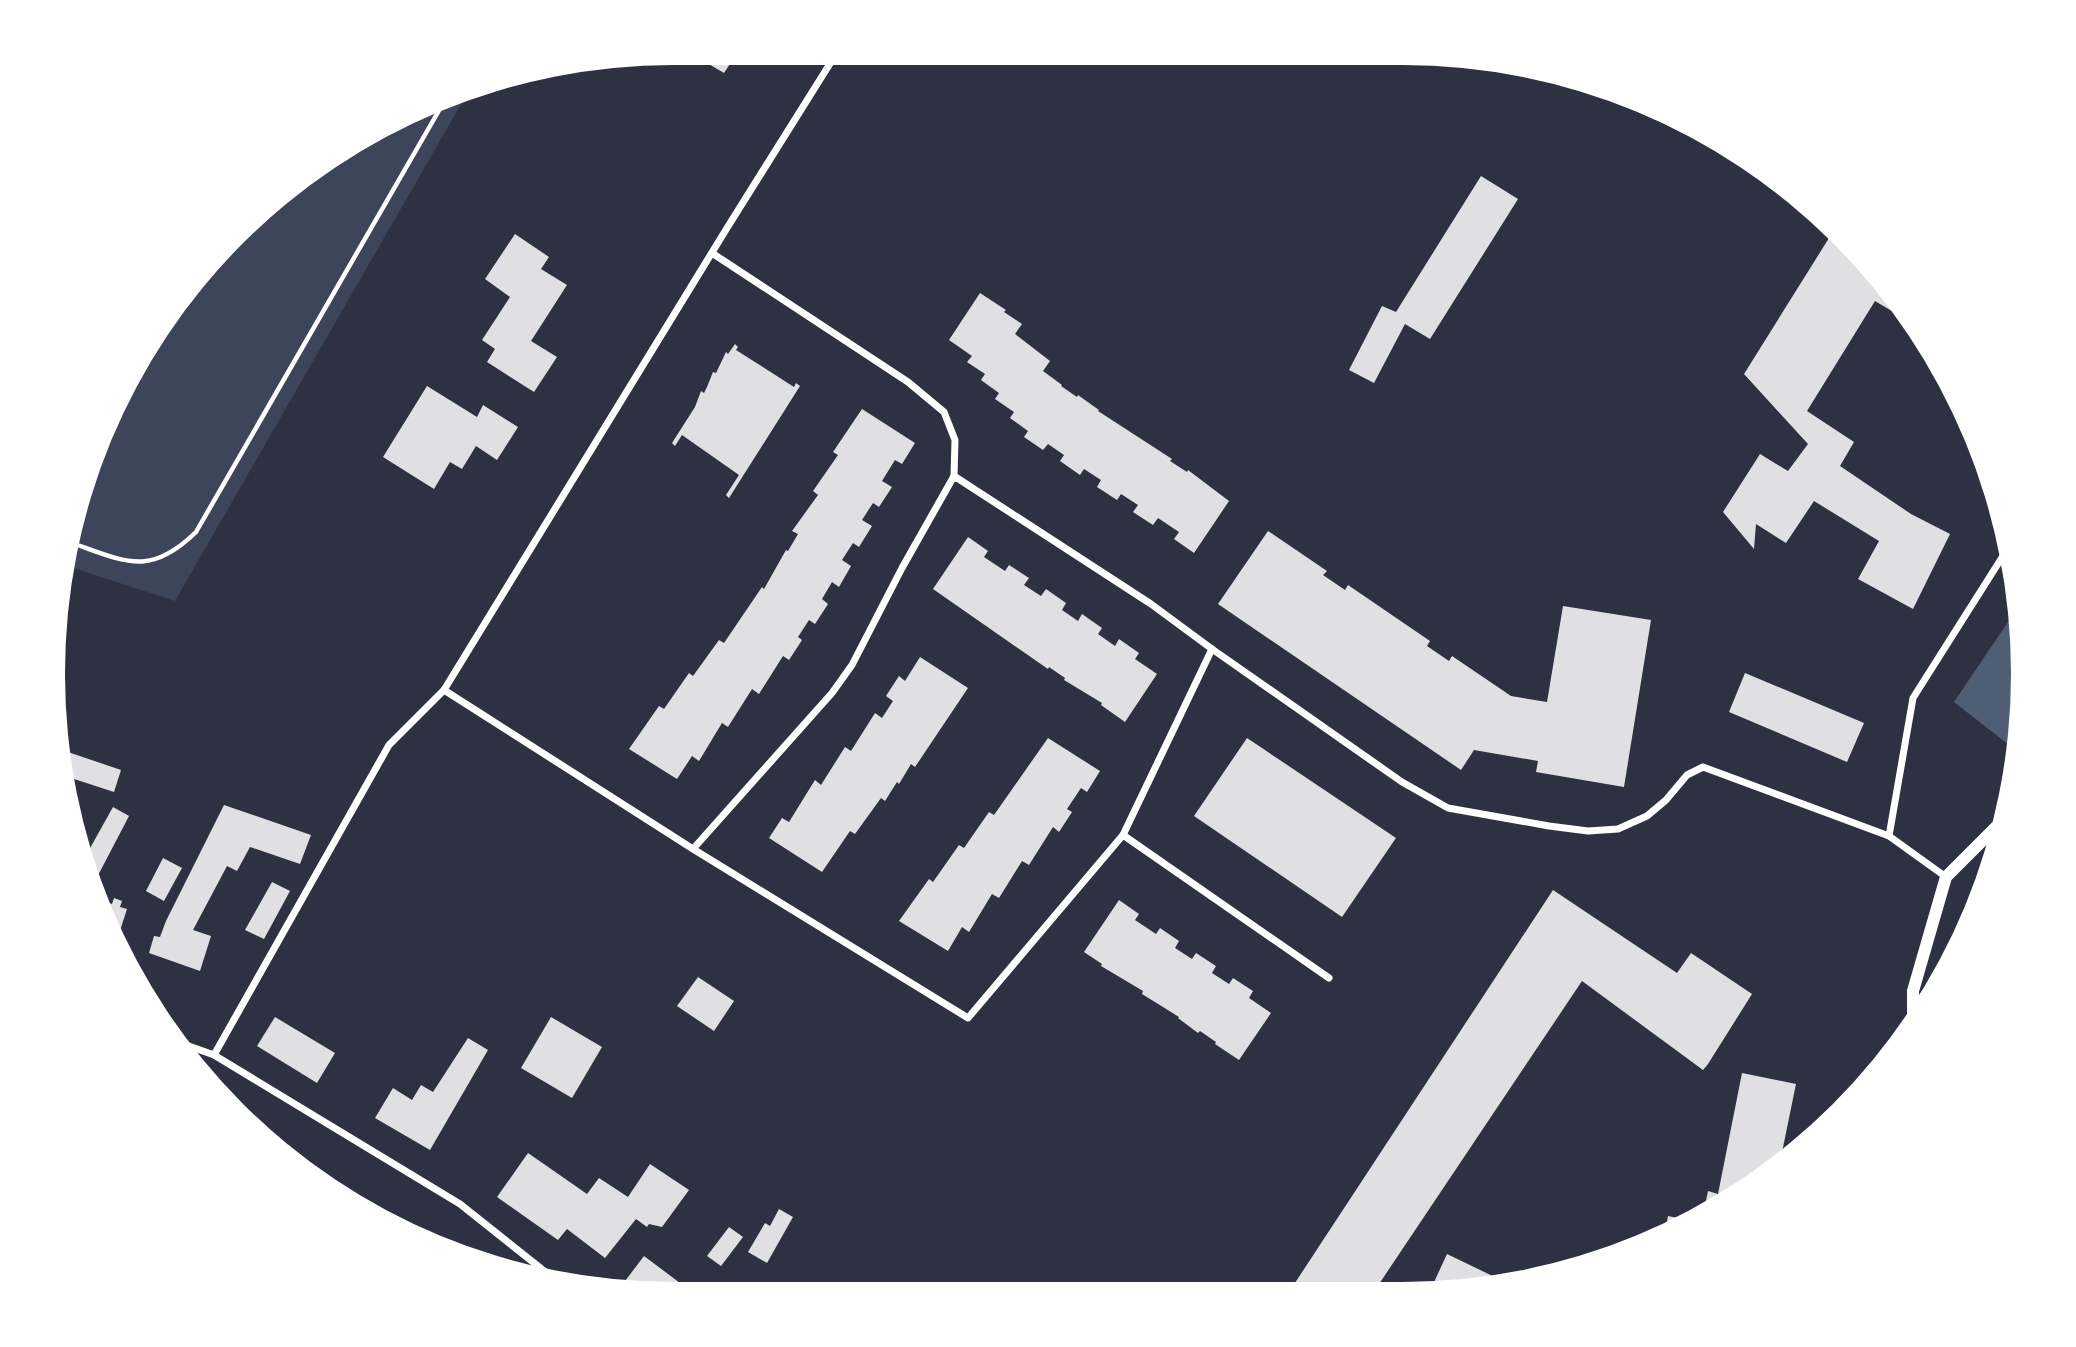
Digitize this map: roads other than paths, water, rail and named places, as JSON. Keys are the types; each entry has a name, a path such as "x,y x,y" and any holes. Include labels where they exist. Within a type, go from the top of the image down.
{"street":[{"path":"214,1055 389,746 444,690 829,65"},
{"path":"693,849 832,694 852,664 954,476 955,440 944,412 908,382 712,253"},
{"path":"954,476 1151,604 1402,782 1448,807 1588,831 1618,828 1647,816 1666,800 1687,775 1703,767 1889,836 1947,877"},
{"path":"1889,836 1913,698 2001,560"},
{"path":"444,690 693,849 968,1018 1123,835 1212,649"},
{"path":"1913,1006 1913,991 1947,877 1990,833"},
{"path":"1123,835 1329,978"},
{"path":"194,1048 214,1055 460,1204 538,1267"}]}
